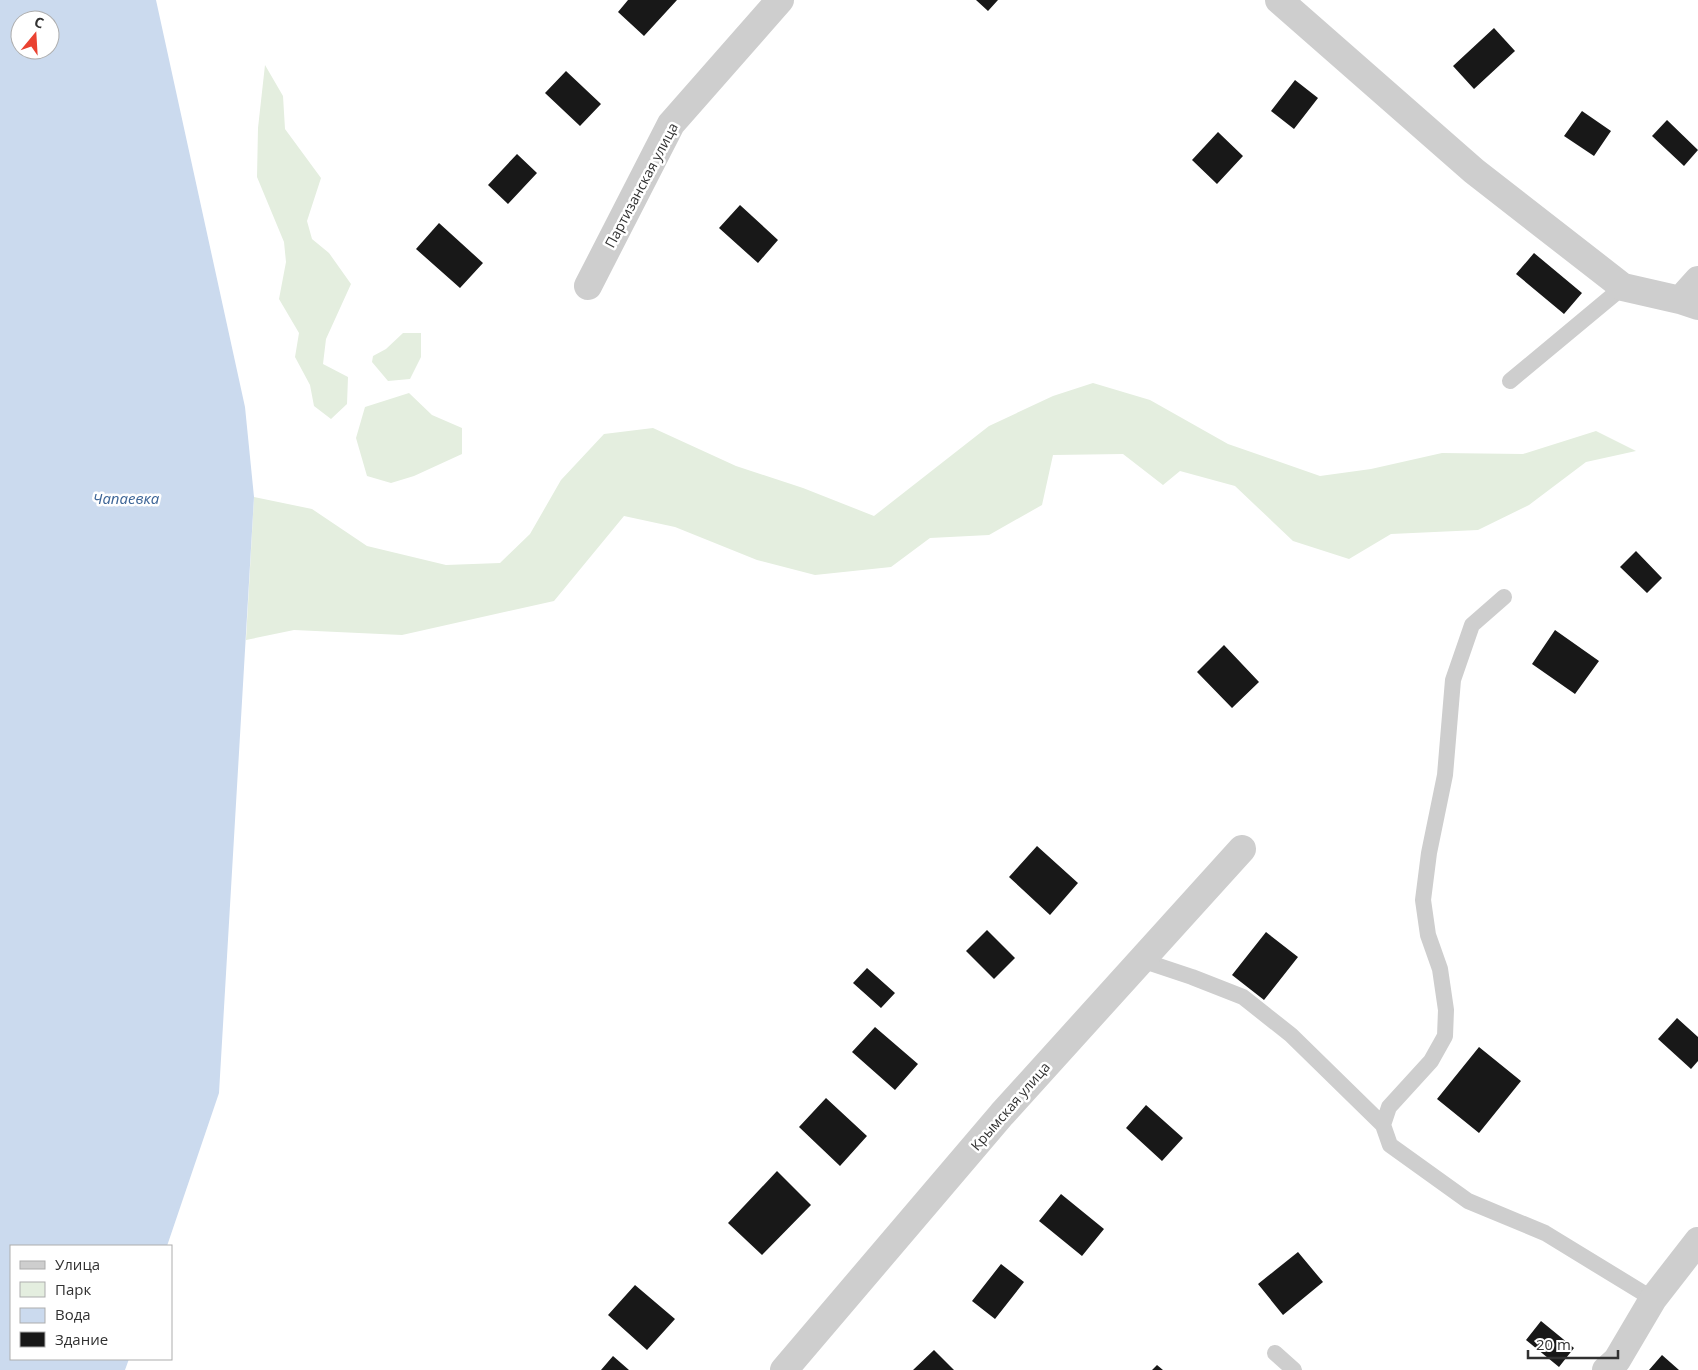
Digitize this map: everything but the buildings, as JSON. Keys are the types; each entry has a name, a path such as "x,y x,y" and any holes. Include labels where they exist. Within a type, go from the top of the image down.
{"street":[{"name":"Партизанская улица","path":"588,286 671,124 780,0"},
{"path":"1279,0 1474,171 1623,287 1692,295"},
{"name":"Крымская улица","path":"784,1370 1002,1114 1242,849"},
{"path":"1606,1370 1617,1360 1654,1299 1698,1241"}],"lane":[{"path":"1510,381 1623,287"},
{"path":"1383,1125 1389,1108 1431,1060 1445,1036 1446,1010 1440,969 1428,935 1423,900 1429,853 1445,775 1453,680 1472,625 1504,597"},
{"path":"1141,960 1243,997 1291,1035 1383,1125 1390,1145 1468,1201 1545,1232 1654,1299"},
{"path":"1275,1353 1294,1370"}],"green space":[{"path":"265,65 283,96 285,129 321,178 307,221 312,239 329,253 351,284 326,339 323,364 348,377 347,404 331,419 314,406 310,385 295,357 299,333 279,299 286,262 284,242 257,177 258,128"},
{"path":"403,333 421,333 421,357 410,379 388,381 372,362 373,356 386,349"},
{"path":"1093,383 1150,400 1228,444 1320,476 1371,469 1442,453 1523,454 1596,431 1636,451 1586,462 1529,505 1478,530 1391,534 1349,559 1293,541 1235,486 1180,471 1163,485 1123,454 1053,455 1042,505 989,535 930,538 891,567 815,575 757,560 675,527 624,516 554,601 402,635 294,630 246,640 254,497 312,509 367,546 446,565 500,563 530,534 561,480 604,434 653,428 736,466 803,488 874,516 989,426 1053,396"},
{"path":"409,393 432,415 462,428 462,454 414,476 391,483 367,476 356,438 365,407"}],"water":[{"name":"Чапаевка","path":"0,0 156,0 245,407 254,497 219,1093 167,1245 10,1245 10,1360 129,1360 125,1370 0,1370"}]}
